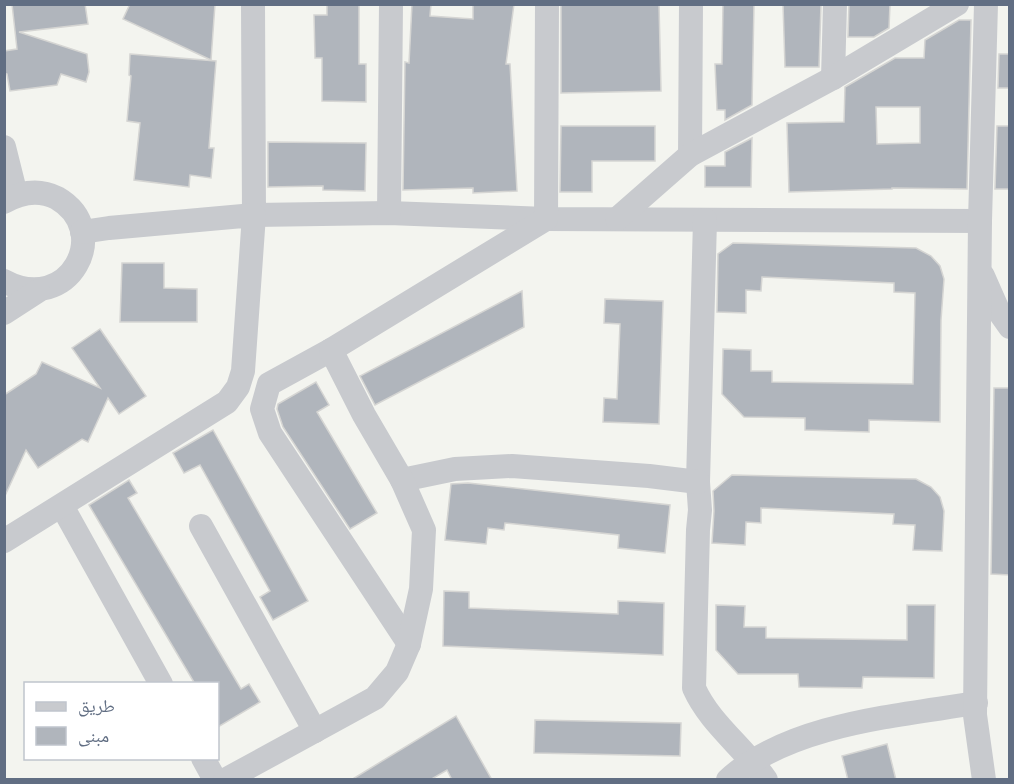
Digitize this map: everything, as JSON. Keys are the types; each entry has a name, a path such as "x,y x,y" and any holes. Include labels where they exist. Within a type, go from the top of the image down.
{"street":[{"path":"4,542 227,402 238,387 243,371 254,215 253,4"},
{"path":"389,213 391,4"},
{"path":"546,219 547,4"},
{"path":"690,155 691,4"},
{"path":"833,78 835,4"},
{"path":"616,219 690,155 833,78 957,4"},
{"path":"984,780 975,703 980,222 986,4"},
{"path":"4,147 10,198 33,192 50,195 65,203 76,216 82,232 82,253 73,271 58,285 39,291 4,313"},
{"path":"82,232 254,215 389,213 546,219 980,222"},
{"path":"409,644 270,433 262,409 269,384 331,350 546,219"},
{"path":"705,220 698,482 700,510 694,688 700,701 717,724 759,770"},
{"path":"980,270 998,310 1010,327"},
{"path":"4,281 18,288 39,291"},
{"path":"225,780 375,698 397,672 409,644 421,589 424,530 402,480 364,415 331,350"},
{"path":"402,480 455,469 512,466 698,482"},
{"path":"62,506 160,682"},
{"path":"201,526 315,731"},
{"path":"728,780 759,770 797,739 858,723 975,703"},
{"path":"204,760 215,780"}],"building":[{"path":"12,4 85,4 88,24 19,32 87,54 89,72 86,82 61,74 57,85 10,91 7,74 4,73 4,51 17,49"},
{"path":"130,4 215,4 211,60 123,19"},
{"path":"327,4 359,4 359,64 366,64 366,102 322,101 322,58 315,58 314,15 327,15"},
{"path":"412,4 431,4 430,16 473,19 473,4 514,4 506,64 510,64 517,191 473,193 473,188 403,190 405,62 409,63"},
{"path":"561,4 659,4 661,91 561,93"},
{"path":"723,4 754,4 752,105 725,120 725,110 717,110 715,64 722,64"},
{"path":"783,4 821,4 819,67 785,67"},
{"path":"849,4 890,4 889,28 874,37 848,37"},
{"path":"959,20 971,20 967,189 892,188 789,192 787,123 844,122 845,87 895,58 924,58 925,40","holes":["876,107 920,107 920,143 877,144"]},
{"path":"130,54 216,61 209,148 214,148 211,178 190,175 189,187 134,180 140,123 127,121 131,76 129,75"},
{"path":"999,54 1010,54 1010,88 998,88"},
{"path":"561,126 655,126 655,161 592,161 592,192 560,192"},
{"path":"997,126 1010,126 1010,189 995,189"},
{"path":"752,138 751,187 705,187 705,166 725,166 725,152"},
{"path":"268,142 366,143 365,191 323,190 323,186 268,187"},
{"path":"733,243 916,248 931,256 940,266 944,279 941,320 940,422 869,420 869,432 805,430 805,418 744,417 722,394 723,349 751,350 751,371 772,371 772,382 913,384 915,293 894,292 894,283 762,277 761,291 746,290 746,313 717,312 718,254"},
{"path":"122,263 164,263 164,288 197,289 197,322 120,322"},
{"path":"522,291 524,327 375,405 360,376"},
{"path":"605,299 663,301 659,424 603,422 604,398 617,399 620,324 604,323"},
{"path":"100,329 146,396 119,414 108,398 88,442 82,439 38,468 26,450 4,498 4,395 36,374 42,362 100,388 72,348"},
{"path":"316,382 329,405 317,412 377,513 350,529 283,427 277,409 278,404"},
{"path":"994,388 1010,388 1010,575 991,574"},
{"path":"213,430 308,601 273,620 260,597 270,591 200,465 184,473 173,453"},
{"path":"732,475 916,479 931,487 940,497 944,511 942,551 913,550 915,525 893,524 894,514 761,508 761,523 746,522 745,545 712,543 713,491"},
{"path":"129,480 137,493 128,498 241,689 249,684 260,702 219,726 219,682 194,682 89,505"},
{"path":"468,483 670,505 665,553 618,548 619,535 505,523 504,530 488,528 486,544 445,540 451,484"},
{"path":"444,591 469,592 469,608 618,614 618,601 664,603 663,655 443,646"},
{"path":"716,605 745,606 744,627 766,627 766,638 907,640 907,605 935,605 934,678 863,677 862,688 799,687 798,674 738,674 716,650"},
{"path":"456,716 492,780 452,780 447,770 430,780 351,780"},
{"path":"535,720 681,723 680,756 534,753"},
{"path":"887,744 896,780 848,780 842,756"}]}
